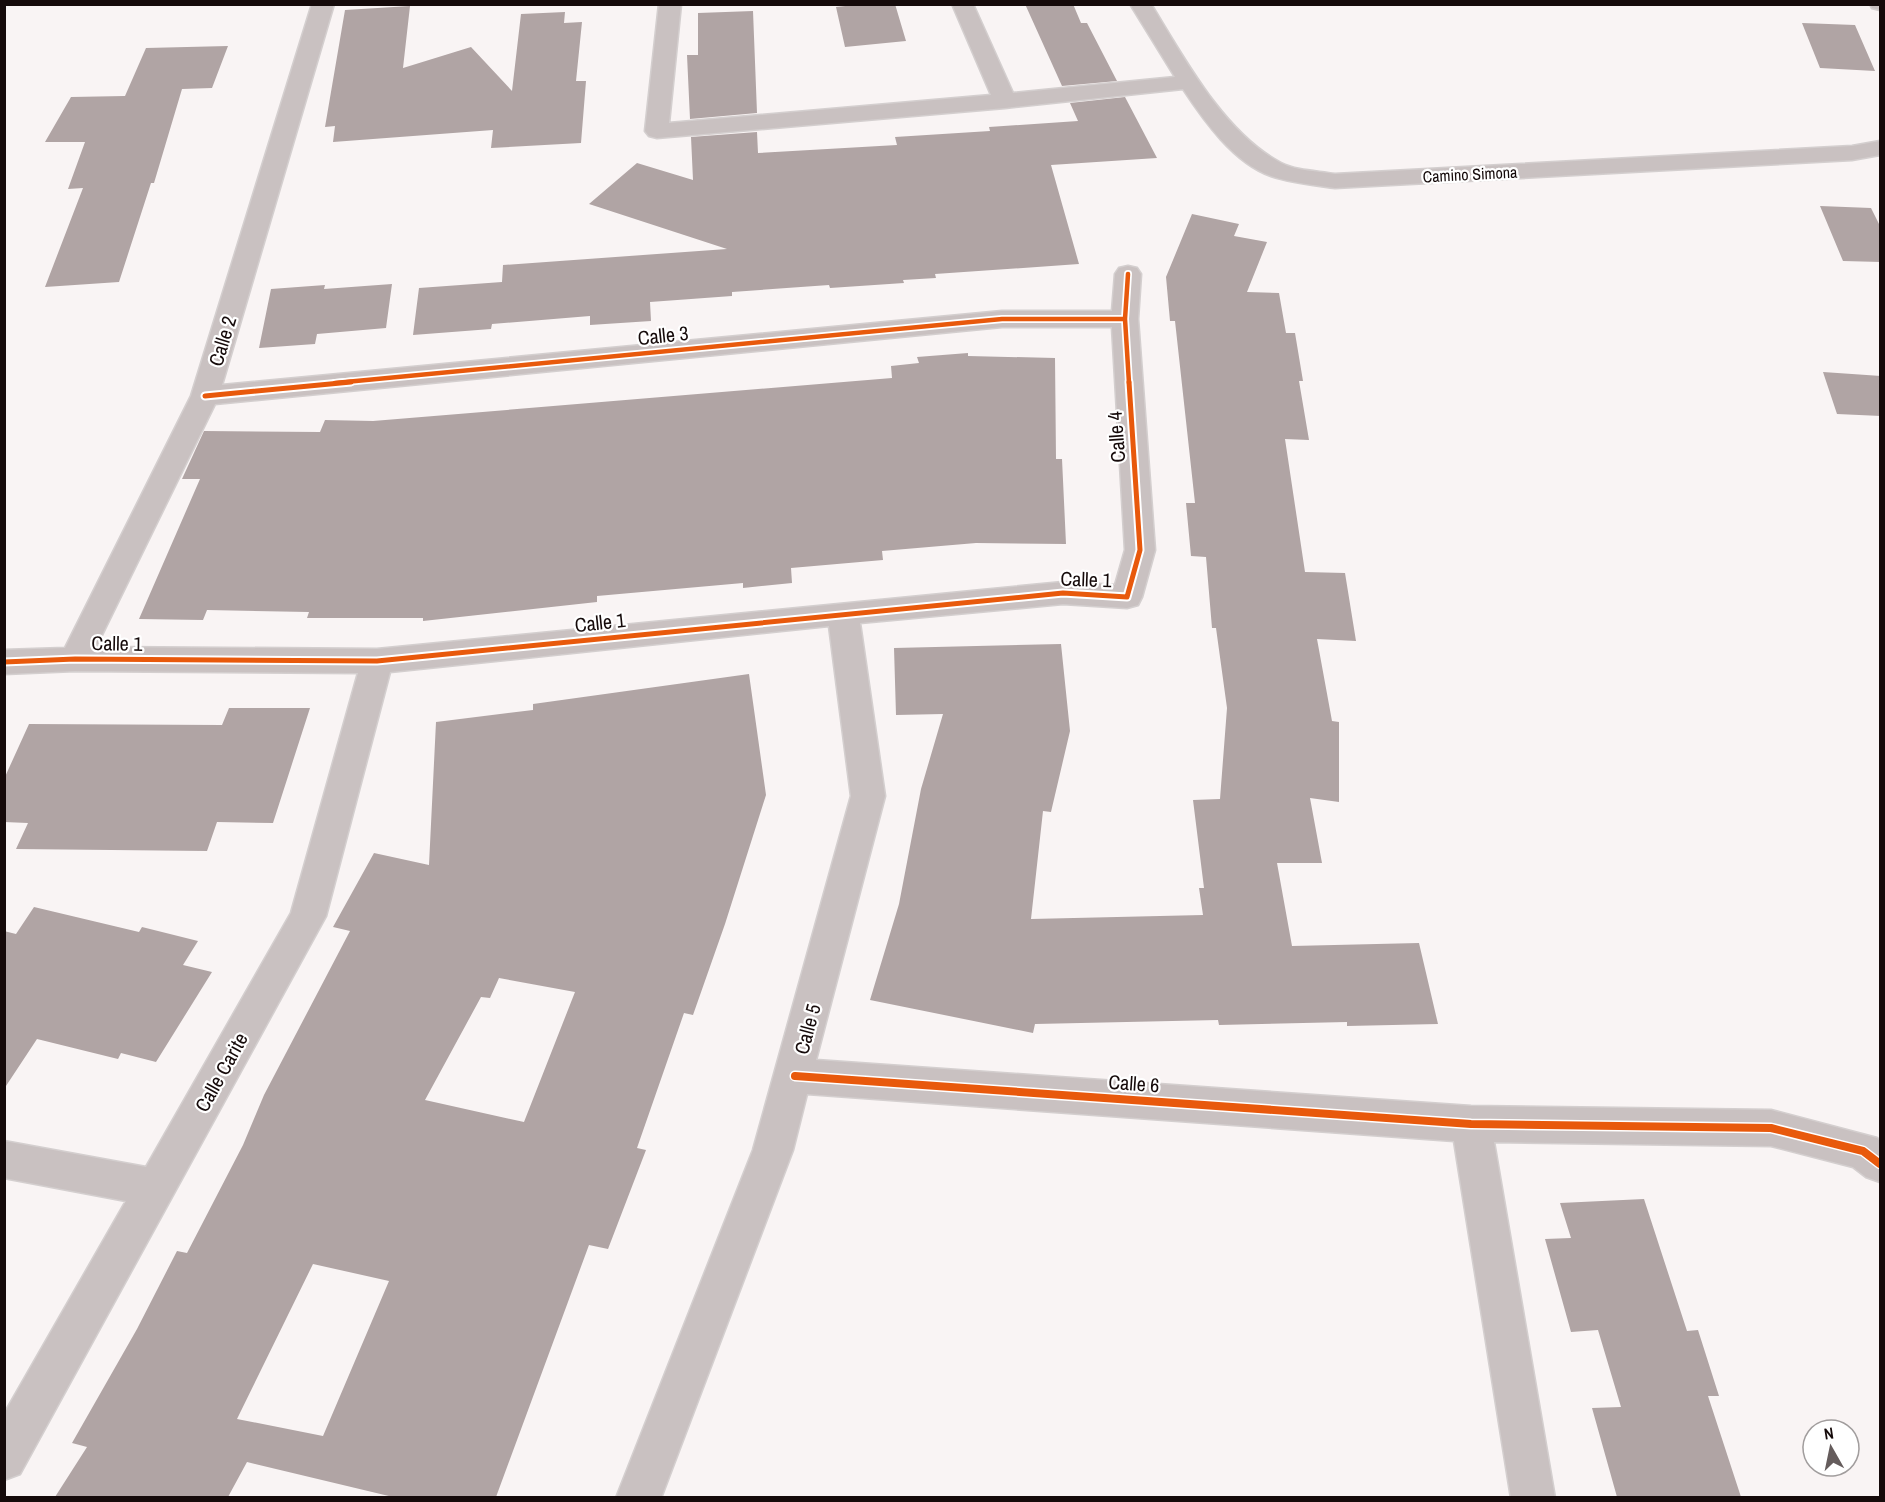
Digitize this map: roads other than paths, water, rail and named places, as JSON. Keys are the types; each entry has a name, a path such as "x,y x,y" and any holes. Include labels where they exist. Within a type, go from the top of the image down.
{"street":[{"name":"Calle 2","path":"75,659 205,396 323,4"},
{"path":"670,4 657,131 1005,101 1188,82"},
{"path":"962,4 1005,101"},
{"name":"Camino Simona","path":"1140,4 1188,82 1240,146 1274,169 1335,182 1852,153 1881,148"},
{"name":"Calle 4","path":"1127,597 1140,550 1125,319 1128,274"},
{"name":"Calle 3","path":"205,396 1002,319 1125,319"},
{"name":"Calle 1","path":"4,662 75,659 377,662 843,613 1063,593 1127,597"},
{"name":"Calle 5","path":"638,1497 769,1161 795,1076 868,796 843,613"},
{"name":"Calle Carite","path":"4,1458 308,916 377,662"},
{"name":"Calle 6","path":"795,1076 1471,1124 1771,1128 1863,1151 1881,1164"},
{"path":"1471,1124 1533,1497"},
{"path":"4,1159 156,1188"}]}
